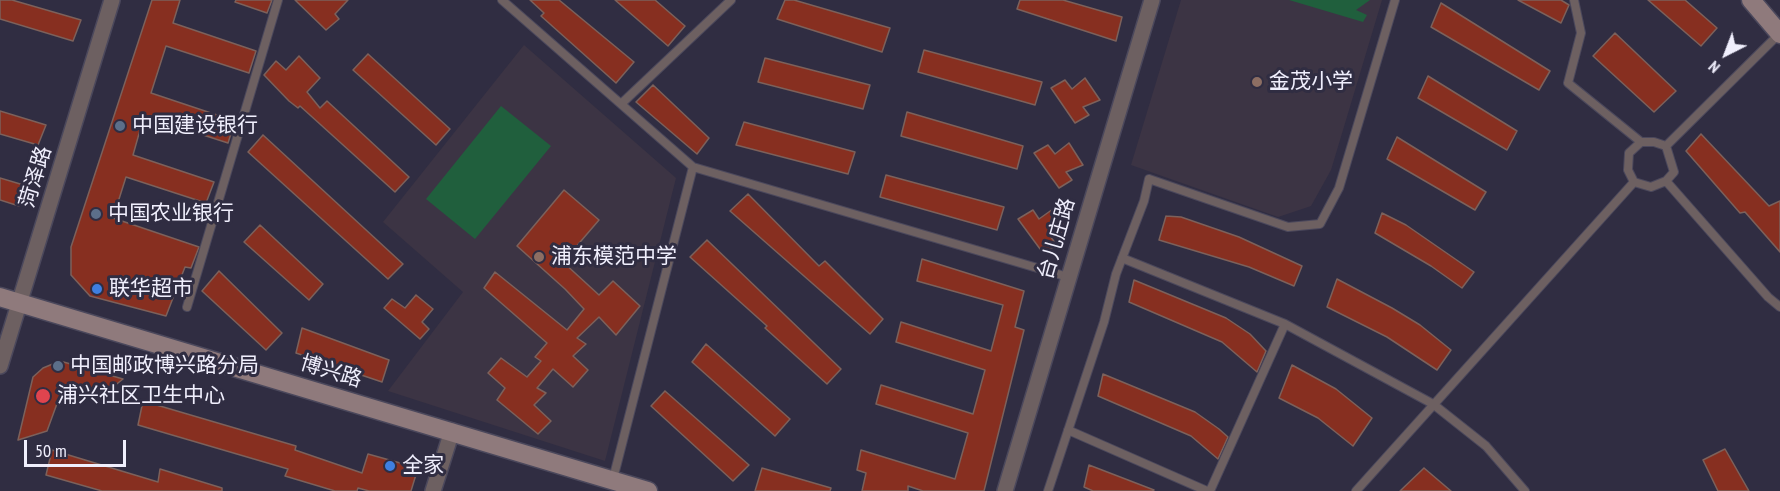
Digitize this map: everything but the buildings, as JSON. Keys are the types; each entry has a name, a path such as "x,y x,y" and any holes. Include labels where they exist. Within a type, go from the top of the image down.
{"street":[{"name":"菏泽路","path":"0,366 112,0"},
{"name":"台儿庄路","path":"1005,491 1152,0"},
{"path":"1751,0 1780,34"},
{"name":"博兴路","path":"0,297 648,491"},
{"path":"433,491 452,431"}],"lane":[{"path":"187,307 278,0"},
{"path":"502,0 693,166 1068,277"},
{"path":"621,104 731,0"},
{"path":"1048,491 1104,322 1116,274 1149,179 1288,227 1320,224 1339,188 1395,0"},
{"path":"1574,0 1581,33 1568,83 1641,142 1654,142 1666,146"},
{"path":"1666,146 1780,34"},
{"path":"1641,142 1629,153 1628,170 1634,182 1651,187 1666,181 1674,172 1666,146"},
{"path":"613,480 693,166"},
{"path":"1666,181 1768,297 1780,307"},
{"path":"1356,491 1634,182"},
{"path":"1122,258 1285,324 1433,404 1486,446 1525,491"},
{"path":"1068,430 1209,491 1285,324"}],"shaded area":[{"name":"金茂小学","path":"1181,0 1382,0 1331,170 1311,206 1278,217 1131,165"},
{"name":"浦东模范中学","path":"524,45 676,178 605,461 388,391 463,292 383,222"}],"green space":[{"path":"1289,0 1370,0 1356,10 1367,15 1363,22"},
{"path":"501,106 551,146 475,239 426,199"}],"place":[{"name":"金茂小学","path":"1257,82"},
{"name":"中国建设银行","path":"120,126"},
{"name":"中国农业银行","path":"96,214"},
{"name":"浦东模范中学","path":"539,257"},
{"name":"联华超市","path":"97,289"},
{"name":"中国邮政博兴路分局","path":"58,366"},
{"name":"浦兴社区卫生中心","path":"43,396"},
{"name":"全家","path":"390,466"}]}
